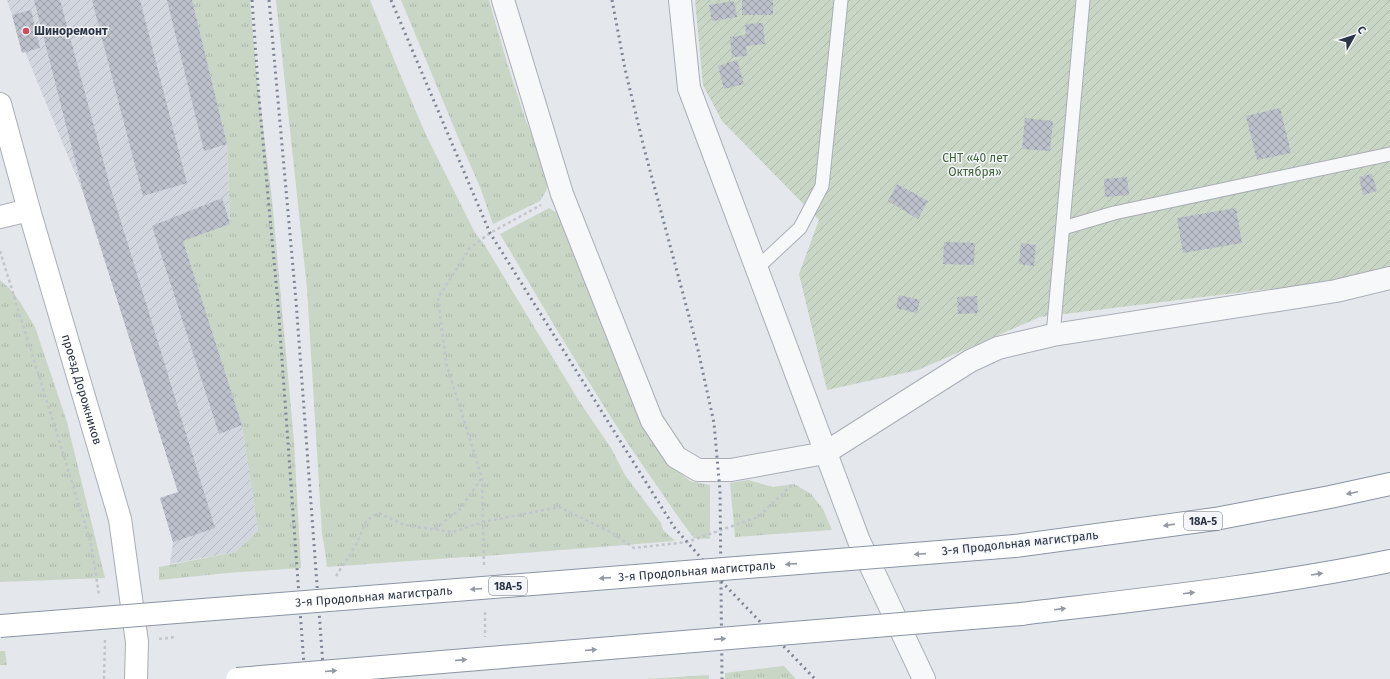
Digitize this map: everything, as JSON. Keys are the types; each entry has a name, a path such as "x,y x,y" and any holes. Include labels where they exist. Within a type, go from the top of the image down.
{"main road":[{"name":"проезд Дорожников","path":"0,104 29,210 120,519 137,642 136,679"},
{"path":"0,217 29,210"},
{"name":"3-я Продольная магистраль","path":"0,626 1015,546 1215,519 1390,484"},
{"path":"237,679 1021,614 1235,588 1390,561"}],"street":[{"path":"503,0 562,194 652,421 676,457 698,470 731,470 825,453 970,360 998,348 1053,335 1336,291 1390,278"},
{"path":"680,0 689,88 858,541 924,679"}],"lane":[{"path":"756,269 800,228 822,186 842,0"},
{"path":"1053,335 1083,0"},
{"path":"1063,228 1114,213 1390,154"}],"path":[{"path":"484,569 482,478 446,363 438,298 470,248 490,232 562,194"},
{"path":"0,251 91,543 99,596"},
{"path":"435,529 460,509 482,478"},
{"path":"335,577 356,545 367,520 379,513 404,525 453,532 483,522 559,507 612,533 634,548 687,542 758,517 797,480"},
{"path":"485,608 485,640"},
{"path":"104,633 106,641 104,679"},
{"path":"137,642 177,637"}],"shaded area":[{"path":"7,0 192,0 227,144 230,224 183,241 242,425 258,531 235,552 170,564 173,542 160,498 178,492 84,195 21,42"}],"green space":[{"path":"192,0 250,0 257,78 272,199 294,442 301,568 227,573 159,580 159,567 235,552 258,531 242,425 183,241 230,223 227,144"},
{"path":"276,0 370,0 426,135 475,233 484,244 579,401 611,448 625,475 661,523 663,530 675,541 327,567 322,534 307,288"},
{"path":"401,0 489,0 525,118 549,179 546,191 540,201 493,224 480,187"},
{"name":"СНТ «40 лет Октября»","path":"695,0 1390,0 1390,274 1040,317 918,370 827,390 799,274 819,220 722,121 703,85"},
{"path":"549,208 559,214 640,418 653,443 673,467 690,481 710,485 710,539 694,538 630,447 500,234"},
{"path":"0,280 9,288 20,302 35,327 67,422 105,578 0,582"},
{"path":"748,480 773,487 794,484 811,494 823,509 832,530 735,537 730,483"},
{"path":"0,651 5,651 7,665 0,665"},
{"path":"784,666 796,679 725,679 725,673"},
{"path":"709,675 709,679 646,679"}],"building":[{"path":"34,0 60,0 110,186 215,528 173,542 160,498 178,492 84,195"},
{"path":"92,0 140,0 187,183 143,196"},
{"path":"167,0 192,0 227,144 204,151"},
{"path":"742,0 773,0 773,15 742,15"},
{"path":"734,1 737,17 712,21 709,5"},
{"name":"Шиноремонт","path":"31,10 40,48 22,53 12,15"},
{"path":"763,23 765,44 746,46 747,56 732,57 730,37 746,35 745,24"},
{"path":"737,60 744,84 724,89 718,66"},
{"path":"1280,108 1291,153 1257,160 1246,116"},
{"path":"1025,118 1053,121 1050,151 1022,149"},
{"path":"1372,174 1377,191 1363,195 1359,177"},
{"path":"1127,177 1129,195 1105,197 1104,179"},
{"path":"897,184 928,201 918,219 888,201"},
{"path":"222,198 230,224 183,241 242,425 219,434 152,226"},
{"path":"1236,208 1242,243 1183,253 1177,218"},
{"path":"944,242 975,243 974,265 943,264"},
{"path":"1021,243 1036,245 1034,266 1019,264"},
{"path":"899,295 920,300 917,313 896,308"},
{"path":"977,296 978,313 958,314 957,297"}],"railway":[{"path":"252,0 259,98 278,304 305,679"},
{"path":"269,0 296,301 324,679"},
{"path":"391,0 490,233 674,527 722,582 815,679"},
{"path":"612,0 625,69 644,148 698,350 714,423 720,491 722,679"}],"place":[{"name":"Шиноремонт","path":"26,31"}]}
